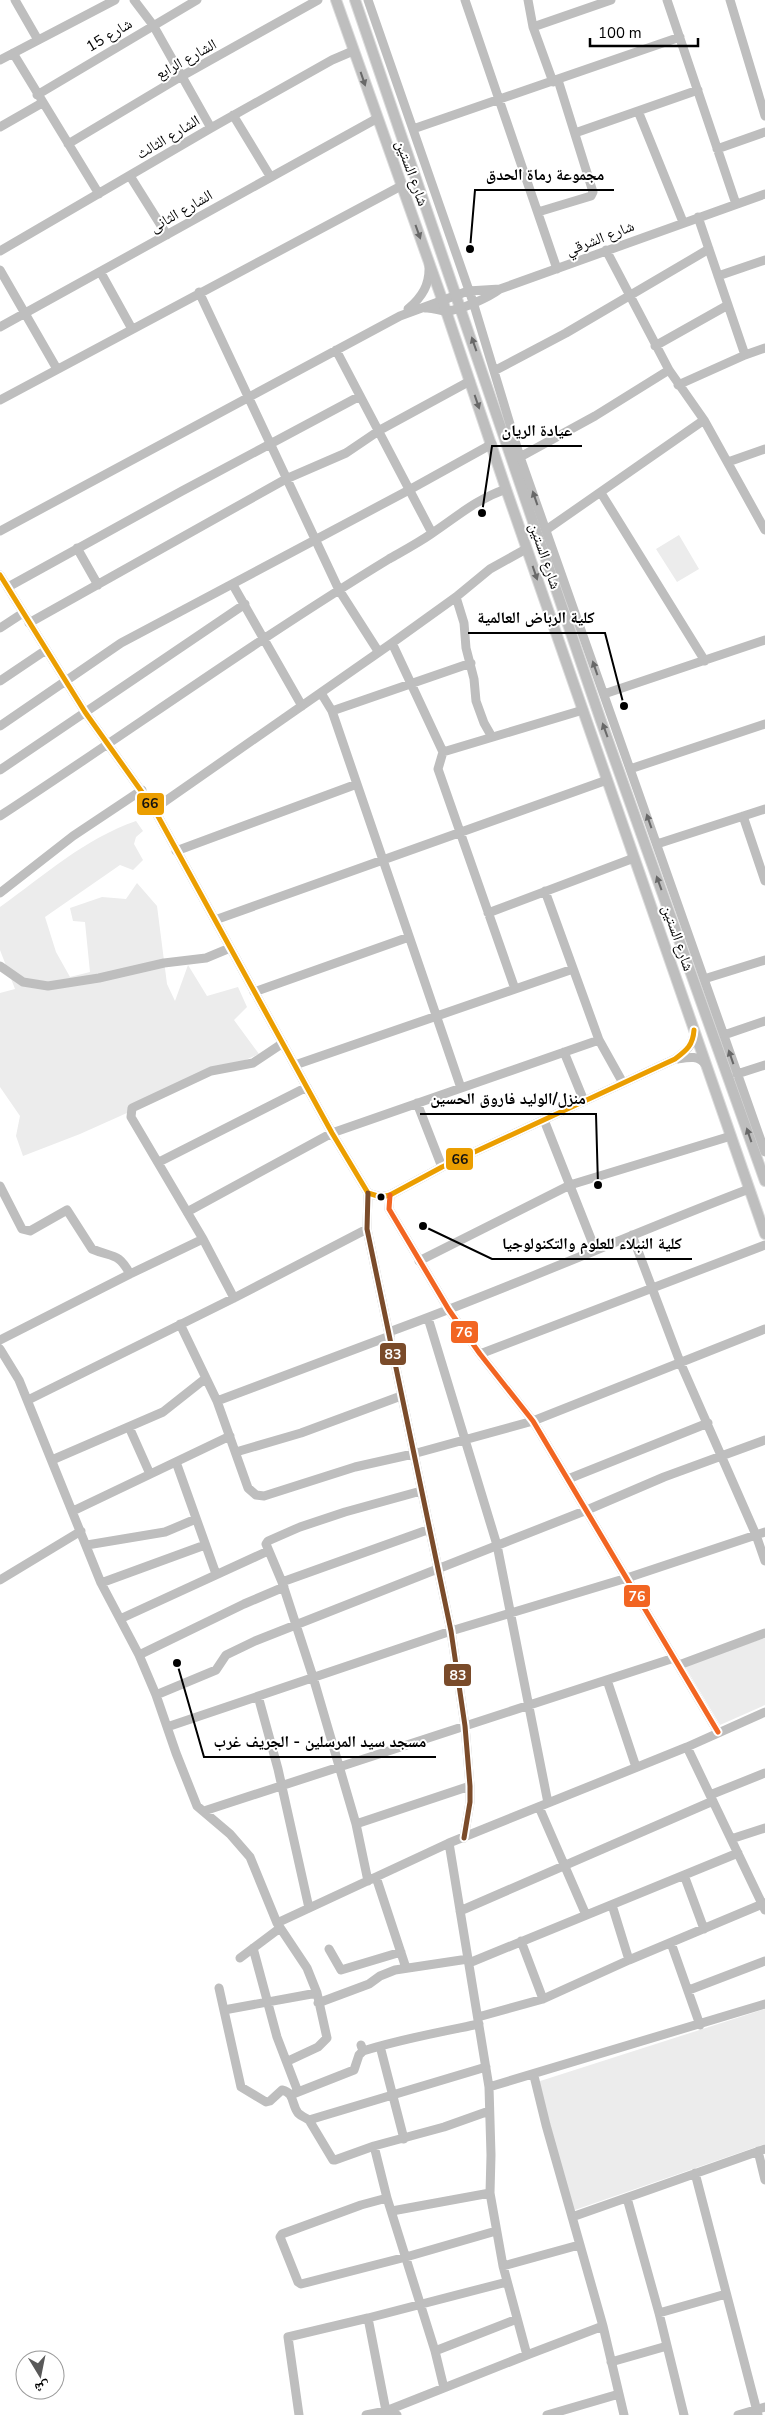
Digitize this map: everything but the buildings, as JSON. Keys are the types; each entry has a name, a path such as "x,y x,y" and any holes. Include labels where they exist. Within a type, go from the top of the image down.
{"main road":[{"name":"شارع الستين","path":"336,0 376,119 442,299 526,549 765,1234"},
{"name":"شارع الستين","path":"355,0 601,721 746,1111 765,1181"}],"street":[{"path":"16,0 38,40"},
{"path":"0,60 115,0"},
{"path":"134,0 153,25 211,128"},
{"name":"شارع 15","path":"0,127 39,99 153,25 197,0"},
{"name":"الشارع الرابع","path":"68,144 182,76 318,0"},
{"path":"368,0 473,302 520,457 738,1074 746,1111 764,1149"},
{"path":"465,0 557,269"},
{"path":"528,0 533,27 575,133 592,194 538,212"},
{"path":"730,0 765,116"},
{"path":"533,27 607,1"},
{"path":"670,1 716,149 736,204"},
{"path":"413,129 680,38"},
{"name":"الشارع الثالث","path":"0,251 233,115 332,60 353,51"},
{"path":"13,53 98,194"},
{"path":"575,133 698,90"},
{"path":"638,111 683,222"},
{"path":"233,115 270,176"},
{"name":"الشارع الثانى","path":"0,327 101,273 270,176 376,119"},
{"path":"716,149 765,132"},
{"path":"130,176 167,235"},
{"path":"0,400 199,292 401,186"},
{"name":"شارع الشرقي","path":"488,293 765,194"},
{"path":"698,217 745,355"},
{"path":"494,371 566,333 709,249"},
{"path":"606,250 655,346 678,384 704,420 762,519 765,530"},
{"path":"718,276 765,260"},
{"path":"400,316 422,296 429,277 428,261"},
{"path":"0,270 57,369"},
{"path":"101,273 132,329"},
{"path":"463,276 474,286 488,293"},
{"path":"0,531 400,316 468,291 488,293"},
{"path":"199,292 269,445 339,590 378,651"},
{"path":"400,316 430,308 446,311 473,302 488,293"},
{"path":"479,322 481,307 488,293"},
{"path":"655,346 728,305"},
{"path":"678,384 765,348"},
{"path":"336,350 380,430 432,534"},
{"path":"520,457 596,416 669,370"},
{"path":"29,623 286,479 346,452 380,430 470,381"},
{"path":"8,587 360,396"},
{"path":"546,530 602,493 704,420"},
{"path":"0,726 121,643 410,490 492,444"},
{"path":"728,462 765,449"},
{"path":"0,816 108,746 264,636 432,534 465,508 487,496 506,489"},
{"path":"602,493 705,660"},
{"path":"77,548 98,585"},
{"path":"154,809 392,643 456,597 490,569 526,549"},
{"path":"0,575 85,712 154,809 294,1065 368,1193 367,1229 451,1631 465,1726 470,1786 470,1802 464,1838"},
{"path":"233,584 302,706"},
{"path":"456,597 464,623 466,648 471,663 476,701 484,723 492,737"},
{"path":"0,770 245,604"},
{"path":"0,628 23,613"},
{"path":"604,694 765,640"},
{"path":"392,643 443,752 438,769 515,990"},
{"path":"0,681 46,650"},
{"path":"332,711 471,663"},
{"path":"321,692 332,711 461,1088"},
{"path":"443,752 582,710"},
{"path":"630,769 765,724"},
{"path":"215,920 607,780"},
{"path":"176,851 357,784"},
{"path":"2,888 73,836 142,790"},
{"path":"657,844 765,809"},
{"path":"743,816 765,881"},
{"path":"488,913 634,858"},
{"path":"544,891 599,1040 623,1083"},
{"path":"254,992 409,937"},
{"path":"0,966 23,982 48,986 99,978 164,963 206,958 230,948"},
{"path":"704,979 765,960"},
{"path":"294,1065 573,969"},
{"path":"724,1036 765,1021"},
{"path":"368,1193 381,1197 390,1195 442,1167 675,1059 690,1047 693,1041 694,1030"},
{"path":"187,1212 332,1133 599,1040"},
{"path":"234,1298 203,1239 131,1117 132,1108 211,1071 253,1063 283,1044"},
{"path":"564,1052 584,1101"},
{"path":"675,1059 697,1057 702,1059 706,1065"},
{"path":"738,1074 765,1065"},
{"path":"159,1162 307,1087"},
{"path":"417,1104 442,1167"},
{"path":"544,1120 595,1249"},
{"path":"419,1261 570,1185 731,1136"},
{"path":"0,1186 22,1229 30,1231 67,1210 92,1249 117,1256 130,1274"},
{"path":"217,1401 521,1282 595,1249 749,1189"},
{"path":"390,1195 389,1209 419,1261 449,1310 480,1354 533,1421 718,1732"},
{"path":"28,1400 234,1298 367,1229"},
{"path":"632,1235 680,1362 722,1457 760,1533 765,1561"},
{"path":"0,1340 203,1239"},
{"path":"480,1354 765,1245"},
{"path":"428,1318 497,1545 528,1705 543,1805 564,1866 586,1915"},
{"path":"180,1324 217,1401 248,1488 256,1496 264,1496 355,1467 465,1441 533,1421 765,1329"},
{"path":"0,1349 19,1380 28,1400 101,1583 139,1655 156,1695 197,1806 230,1834 250,1857 278,1926 307,1968 317,1993 327,2038 318,2048 288,2061"},
{"path":"52,1460 163,1412 206,1378"},
{"path":"236,1452 301,1433 401,1396"},
{"path":"568,1479 708,1423"},
{"path":"129,1426 150,1474"},
{"path":"73,1511 230,1436"},
{"path":"156,1695 216,1670 226,1655 238,1649 587,1510 664,1477 765,1440"},
{"path":"176,1462 216,1574"},
{"path":"406,1968 372,1879 313,1677 283,1584 266,1544 268,1541 300,1527 421,1491"},
{"path":"87,1545 165,1532 196,1519"},
{"path":"139,1655 283,1584 430,1529"},
{"path":"0,1580 81,1531"},
{"path":"166,1726 451,1631 627,1578 760,1533"},
{"path":"101,1583 206,1545"},
{"path":"120,1619 268,1551"},
{"path":"204,1811 528,1705 607,1680 677,1662 765,1633"},
{"path":"607,1680 636,1767"},
{"path":"258,1696 278,1769 309,1908"},
{"path":"240,1958 278,1926 309,1908 449,1844 687,1747 765,1712"},
{"path":"219,1988 241,2087 266,2102 270,2101 282,2090 295,2093 354,2070 362,2048 380,2046 420,2035 441,2033 544,1999 629,1960 764,1906 687,1747"},
{"path":"460,1911 564,1866 765,1773"},
{"path":"356,1824 470,1786"},
{"path":"731,1840 765,1828"},
{"path":"449,1844 489,2087 492,2155 490,2193 503,2266 527,2355"},
{"path":"318,2003 369,1984 386,1973 406,1968 468,1961 738,1853"},
{"path":"684,1875 704,1929"},
{"path":"612,1905 629,1960"},
{"path":"521,1941 544,1999"},
{"path":"671,1943 700,2025"},
{"path":"253,1948 277,2037 288,2061 298,2113 309,2120 333,2160 489,2111"},
{"path":"329,1950 341,1970 401,1952"},
{"path":"689,1990 765,1961"},
{"path":"224,2010 317,1993"},
{"path":"489,2087 534,2076 765,2004"},
{"path":"380,2046 404,2139"},
{"path":"309,2120 486,2067"},
{"path":"534,2076 603,2326 624,2415"},
{"path":"374,2146 387,2198 444,2388"},
{"path":"572,2217 761,2150 765,2180"},
{"path":"695,2173 726,2294 760,2411 738,2415"},
{"path":"392,2211 490,2193"},
{"path":"387,2198 285,2232 280,2237 297,2280 301,2284 496,2231"},
{"path":"627,2198 659,2313 684,2415"},
{"path":"503,2266 579,2244"},
{"path":"300,2415 288,2337 507,2282"},
{"path":"659,2313 726,2294"},
{"path":"368,2318 386,2411"},
{"path":"434,2351 517,2319"},
{"path":"366,2415 386,2411 603,2326"},
{"path":"611,2362 667,2346"},
{"path":"546,2415 619,2394"},
{"path":"386,2411 397,2415"}],"shaded area":[{"path":"679,535 699,569 677,582 656,549"},
{"path":"136,821 143,831 136,837 134,844 143,860 133,870 120,865 45,917 56,952 70,977 90,972 85,922 73,921 70,908 102,897 126,899 137,883 157,906 167,984 175,1001 188,965 207,996 238,987 247,1007 234,1020 259,1054 80,1134 23,1156 16,1136 20,1116 0,1087 0,993 15,989 0,950 0,907 82,848"},
{"path":"765,1638 765,1705 720,1725 684,1665"},
{"path":"765,2009 765,2144 569,2212 534,2083"}],"transit line":[{"name":"66","path":"0,575 85,712 154,809 332,1133 368,1193 381,1197 390,1195 442,1167 675,1059 689,1047 694,1030"},
{"name":"83","path":"368,1193 367,1229 451,1631 465,1726 470,1786 470,1802 464,1838"},
{"name":"76","path":"390,1195 389,1209 449,1310 480,1354 533,1421 718,1732"}],"place":[{"name":"مجموعة رماة الحدق","path":"470,249"},
{"name":"عيادة الريان","path":"482,513"},
{"name":"كلية الرباض العالمية","path":"624,706"},
{"name":"منزل/الوليد فاروق الحسين","path":"598,1185"},
{"name":"كلية النبلاء للعلوم والتكنولوجيا","path":"423,1226"},
{"name":"مسجد سيد المرسلين - الجريف غرب","path":"177,1663"}]}
